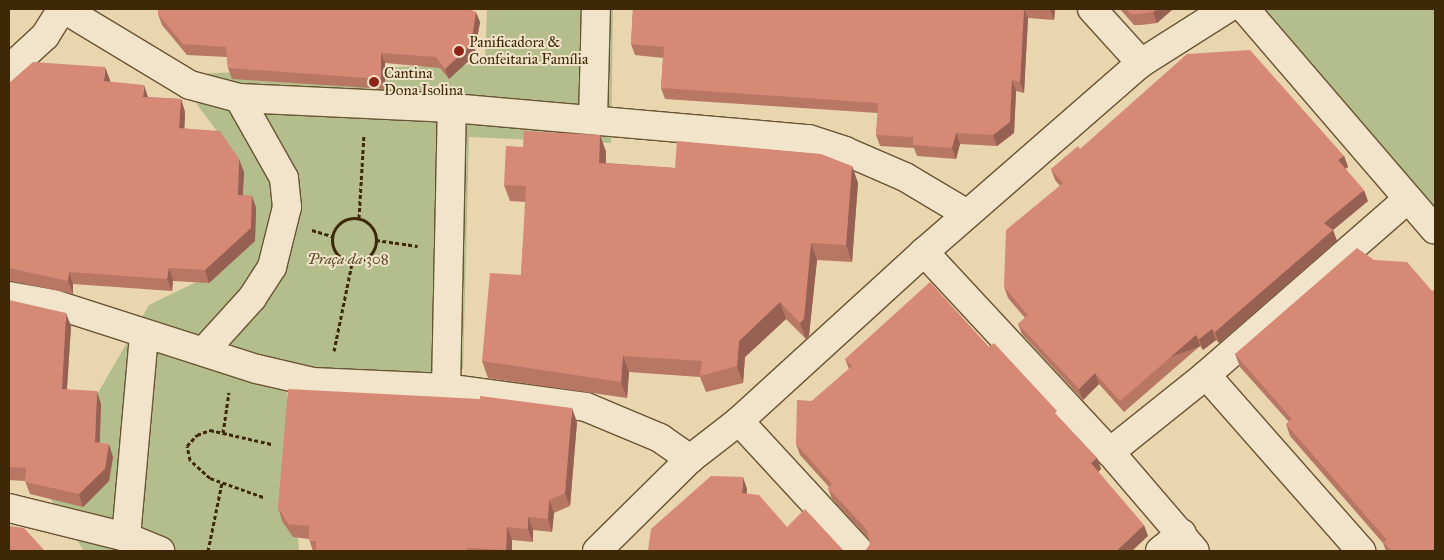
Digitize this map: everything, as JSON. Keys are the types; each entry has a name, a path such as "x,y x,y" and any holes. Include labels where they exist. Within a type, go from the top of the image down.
{"street":[{"path":"9,69 45,36 63,9 190,86 239,98 452,108 808,139 845,151 905,177 967,214"},
{"path":"593,120 596,9"},
{"path":"1092,9 1140,63"},
{"path":"597,551 690,459 739,421 924,252 1140,63 1226,9"},
{"path":"1245,9 1435,230"},
{"path":"204,350 252,298 272,267 287,207 284,178 239,98"},
{"path":"446,388 452,108"},
{"path":"1110,452 1206,375 1408,199"},
{"path":"924,252 1110,452 1188,542 1160,551"},
{"path":"9,296 54,304 144,334 204,350 257,369 313,382 446,388 586,407 660,438 690,459"},
{"path":"126,537 144,334"},
{"path":"1206,375 1361,551"},
{"path":"739,421 859,551"},
{"path":"9,508 126,537 160,551"}],"path":[{"path":"359,218 364,124"},
{"path":"359,218 371,226 376,240 366,259 352,262 339,256 332,236 339,224 359,218"},
{"path":"309,229 332,236"},
{"path":"376,240 418,246"},
{"path":"332,359 352,262"},
{"path":"223,433 230,385"},
{"path":"262,497 222,483 199,470 190,460 187,446 197,435 210,430 271,444"},
{"path":"208,551 222,483"}],"green space":[{"name":"Praça da 308","path":"487,9 613,9 611,143 469,137 463,369 286,386 299,551 84,551 43,487 149,305 223,269 232,151 198,106 185,74 485,64"},
{"path":"1245,9 1435,9 1435,230"}],"building":[{"path":"158,9 468,9 476,12 471,45 445,69 436,57 381,53 381,79 228,68 226,47 183,44 158,14"},
{"path":"633,9 1024,9 1020,82 1012,80 1010,122 993,135 956,133 952,148 913,145 913,137 876,135 878,103 661,88 664,47 631,44"},
{"path":"1126,9 1157,9 1153,12 1130,14"},
{"path":"1250,50 1344,156 1338,160 1364,190 1324,223 1333,230 1215,332 1212,329 1199,339 1196,335 1120,401 1095,373 1079,389 1018,324 1028,315 1004,287 1006,230 1063,183 1051,169 1078,146 1080,149 1187,54"},
{"path":"33,62 105,67 104,81 144,85 143,97 181,99 179,128 220,131 239,159 238,195 252,196 251,228 205,270 169,268 167,279 69,272 68,281 9,268 9,83"},
{"path":"524,131 600,135 599,163 675,168 677,141 821,154 852,166 846,245 811,243 804,319 800,323 780,302 739,341 737,366 700,376 702,361 623,356 621,382 482,361 490,273 521,275 526,186 504,185 506,146 523,147"},
{"path":"1357,248 1374,260 1407,262 1432,291 1435,289 1435,551 1391,551 1383,542 1387,540 1286,424 1292,419 1235,354"},
{"path":"930,282 989,347 994,343 1057,411 1055,413 1097,458 1091,463 1144,525 1116,551 865,551 870,544 867,530 828,488 832,484 796,444 797,400 812,401 852,366 845,359"},
{"path":"9,300 66,313 62,389 97,391 95,442 109,444 105,469 79,494 25,482 26,468 9,467"},
{"path":"288,389 480,399 480,396 572,408 565,493 549,500 548,519 528,517 528,529 507,527 506,550 467,548 467,551 316,551 316,541 309,541 309,526 288,524 278,507"},
{"path":"711,476 743,477 742,493 759,495 787,527 805,509 844,551 648,551 651,529"},
{"path":"9,526 24,528 45,551 9,551"}],"place":[{"name":"Panificadora & Confeitaria Família","path":"459,51"},
{"name":"Cantina Dona Isolina","path":"374,82"}]}
